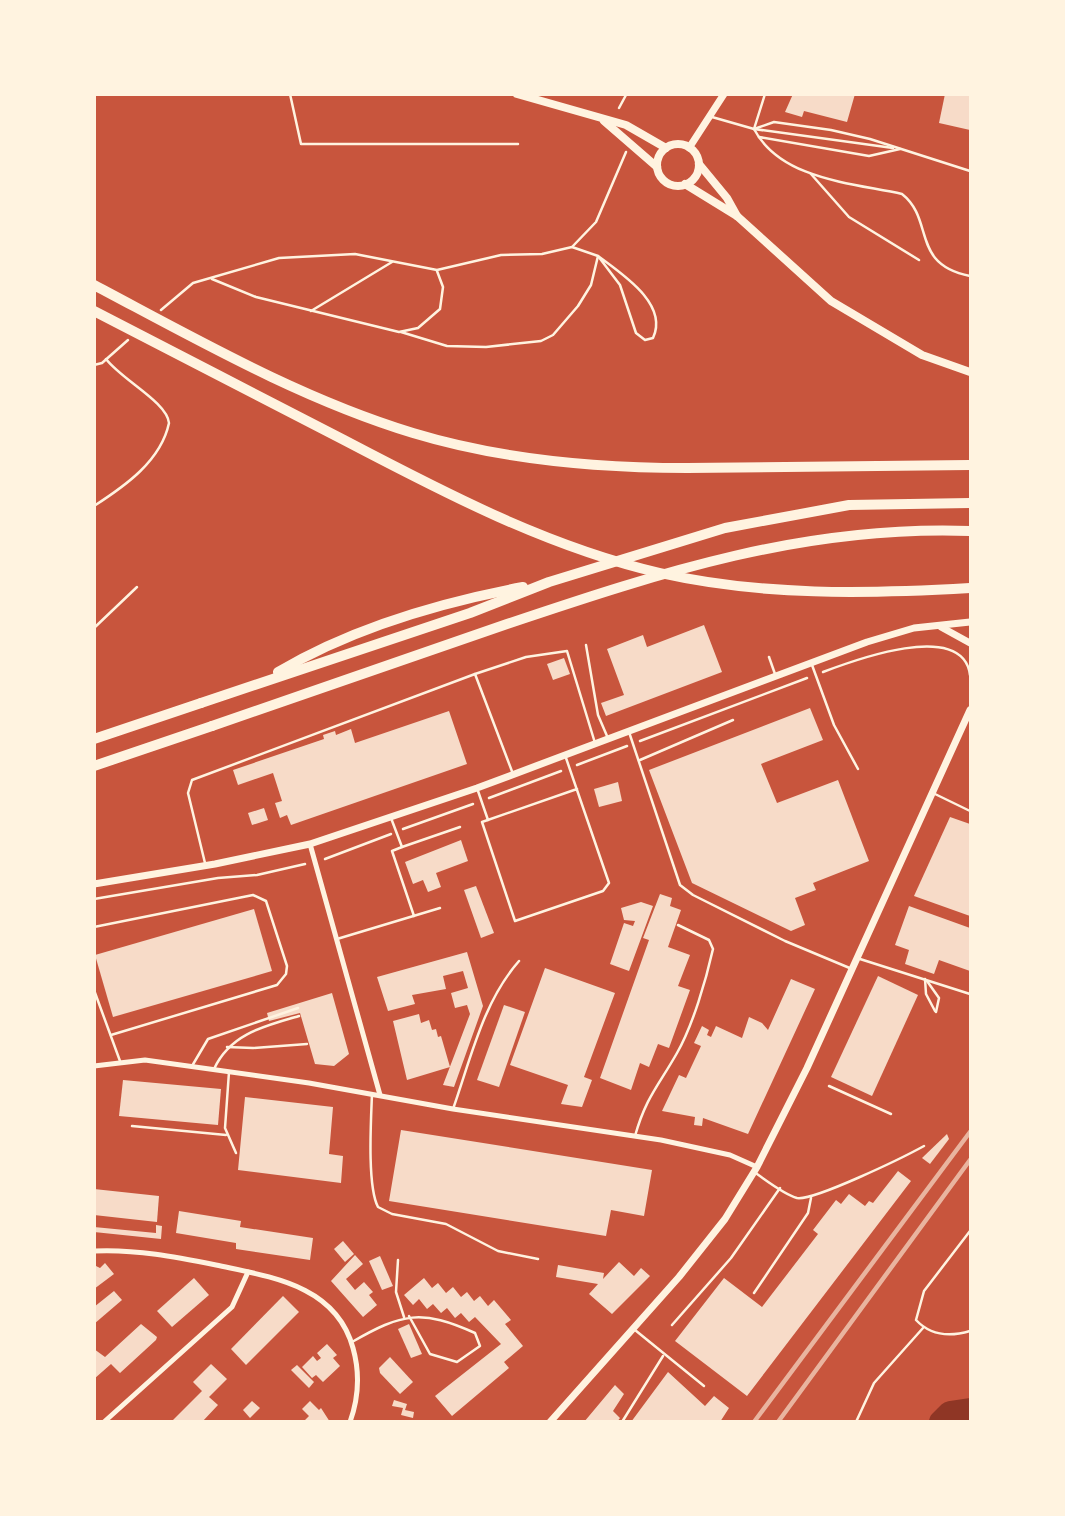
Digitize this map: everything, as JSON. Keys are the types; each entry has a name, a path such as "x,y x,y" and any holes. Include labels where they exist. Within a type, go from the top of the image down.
{"highway":[{"path":"94,285 274,378 333,404 414,433 485,451 555,462 687,468 971,465"},
{"path":"94,311 374,456 523,527 639,567 756,589 847,593 971,588"},
{"path":"94,739 470,613 549,582 691,537 797,513 902,502 971,503"},
{"path":"94,766 596,594 731,554 839,535 903,530 971,531"},
{"path":"259,682 323,648 388,623 463,600 549,582"}],"main road":[{"path":"517,94 626,125 666,148"},
{"path":"602,119 657,167 664,181 674,185 685,184 695,176 699,164"},
{"path":"657,167 659,156 666,148 678,144 690,148 737,216"},
{"path":"685,184 737,216 840,307 922,355 971,372"}],"street":[{"path":"690,148 724,94"},
{"path":"94,884 206,866 310,844 477,788 888,635 914,628 971,622"},
{"path":"941,627 971,643"},
{"path":"550,1422 696,1256 756,1170 790,1105 971,710"},
{"path":"310,844 380,1095"},
{"path":"94,1066 145,1060 380,1095 453,1109 635,1136 730,1155 756,1170"},
{"path":"94,1251 172,1256 272,1276 301,1287 328,1304 347,1327 357,1361 358,1390 350,1422"},
{"path":"104,1422 232,1307 248,1272"}],"lane":[{"path":"290,94 301,144 518,144"},
{"path":"765,94 754,129 775,153 811,174 902,194 913,203 932,256 942,266 971,276"},
{"path":"712,117 754,129 900,149"},
{"path":"754,129 774,122 787,122 870,139 971,171"},
{"path":"759,137 869,156 900,149"},
{"path":"811,174 849,217 919,260"},
{"path":"586,645 598,715 608,739"},
{"path":"206,866 188,793 192,780 526,657 567,651 595,743"},
{"path":"769,657 776,675"},
{"path":"811,662 840,737 858,769"},
{"path":"475,674 513,774"},
{"path":"640,760 733,720"},
{"path":"628,731 680,885 693,895 785,941 852,969"},
{"path":"565,755 577,789 610,883 603,891 522,921 515,921 511,916 482,822 577,789"},
{"path":"477,788 488,820"},
{"path":"932,793 971,811"},
{"path":"391,818 402,847"},
{"path":"414,916 392,851 460,827"},
{"path":"94,927 253,895 266,901 288,966 283,980 277,985 111,1035"},
{"path":"337,939 440,908"},
{"path":"635,1136 642,1112 656,1083 678,1052 713,949 709,940 678,926"},
{"path":"857,958 971,994"},
{"path":"453,1109 490,1004 504,979 520,961"},
{"path":"925,979 939,998 936,1012 926,994 925,979"},
{"path":"94,990 120,1061"},
{"path":"192,1066 202,1045 218,1034 298,1008"},
{"path":"214,1069 227,1046 248,1034 299,1016"},
{"path":"227,1046 253,1048 307,1044"},
{"path":"229,1072 226,1135 236,1153"},
{"path":"829,1086 891,1114"},
{"path":"372,1094 372,1186 378,1208 393,1214 446,1224 498,1251 538,1259"},
{"path":"132,1126 226,1135"},
{"path":"756,1170 796,1198 811,1197 879,1170 923,1146"},
{"path":"673,1325 731,1258 780,1188"},
{"path":"754,1293 808,1213 811,1197"},
{"path":"971,1231 925,1291 916,1320 923,1328 948,1336 971,1331"},
{"path":"398,1259 396,1292 404,1317"},
{"path":"352,1342 409,1316 426,1317 469,1330 475,1333 480,1346 457,1362 430,1354 409,1316"},
{"path":"633,1328 704,1386"},
{"path":"856,1422 874,1383 923,1328"},
{"path":"622,1422 664,1355"}],"path":[{"path":"619,108 626,96"},
{"path":"572,247 596,222 627,150"},
{"path":"178,294 193,284 279,258 355,254 437,270 500,256 542,254 572,247 589,250 598,256 631,280 656,313 658,327 653,338 645,340 636,333 620,285 598,256"},
{"path":"212,278 256,297 446,345 486,347 541,341 554,335 591,285 598,256"},
{"path":"311,311 392,262"},
{"path":"398,332 418,328 440,309 443,287 437,270"},
{"path":"94,365 110,355"},
{"path":"94,506 126,485 143,469 169,423 164,408 135,388 106,359"},
{"path":"94,628 137,587"}],"building":[{"path":"793,94 855,94 847,122 804,111 802,117 785,112"},
{"path":"945,94 970,94 970,130 939,123"},
{"path":"704,625 722,672 606,716 601,703 624,695 607,649 643,635 647,647"},
{"path":"564,658 570,674 553,680 547,664"},
{"path":"810,708 823,740 761,764 777,803 838,780 869,861 813,883 816,890 795,898 805,925 791,931 692,883 649,770"},
{"path":"449,711 467,764 291,825 287,815 280,818 275,803 282,801 273,773 238,785 233,770 324,739 323,735 335,731 336,735 351,729 355,743"},
{"path":"618,782 622,801 599,807 594,789"},
{"path":"264,808 268,820 252,825 248,813"},
{"path":"950,817 970,824 970,916 914,896"},
{"path":"461,840 468,861 436,873 441,887 428,892 423,880 413,884 405,862"},
{"path":"476,886 494,933 481,938 464,890"},
{"path":"660,894 672,898 670,906 681,910 668,947 690,955 678,986 690,990 669,1048 658,1044 649,1067 640,1063 631,1090 600,1078 649,940 643,938"},
{"path":"641,902 653,906 629,971 610,964 624,923 633,926 635,921 624,920 621,908"},
{"path":"909,906 970,928 970,971 939,960 934,974 905,964 909,950 895,945"},
{"path":"254,909 272,971 113,1017 95,955"},
{"path":"467,952 483,1006 454,1087 443,1085 470,1014 467,1005 455,1008 451,993 468,988 463,971 443,976 446,989 412,995 415,1004 388,1011 377,977"},
{"path":"545,968 615,993 584,1077 592,1080 582,1107 561,1104 568,1085 510,1065"},
{"path":"878,976 918,995 872,1096 831,1077"},
{"path":"791,979 815,989 748,1134 703,1118 702,1126 694,1125 695,1117 662,1111 679,1075 686,1078 701,1046 694,1043 702,1026 709,1030 707,1035 711,1037 716,1026 742,1038 749,1017 762,1023 768,1030"},
{"path":"332,993 349,1054 334,1066 315,1064 300,1013 269,1021 267,1013"},
{"path":"504,1005 525,1012 499,1087 477,1080"},
{"path":"419,1014 421,1023 429,1020 432,1030 436,1029 438,1037 441,1036 450,1067 407,1080 393,1021"},
{"path":"123,1080 221,1089 218,1125 119,1116"},
{"path":"245,1097 333,1107 329,1154 343,1156 341,1183 238,1170"},
{"path":"401,1130 652,1170 644,1216 611,1210 606,1236 389,1201"},
{"path":"947,1134 949,1139 930,1164 922,1158"},
{"path":"898,1171 911,1181 747,1396 675,1341 724,1278 762,1307 818,1234 813,1230 836,1200 841,1204 849,1194 865,1206 869,1201 873,1203"},
{"path":"94,1189 159,1196 157,1222 94,1215"},
{"path":"179,1211 241,1221 240,1227 313,1238 310,1260 236,1249 236,1243 176,1233"},
{"path":"156,1225 162,1226 161,1239 94,1232 94,1227 156,1233"},
{"path":"343,1241 354,1254 345,1262 334,1249"},
{"path":"355,1255 363,1264 346,1279 355,1290 364,1282 373,1292 369,1295 377,1305 363,1317 331,1281"},
{"path":"380,1256 393,1286 382,1290 369,1261"},
{"path":"619,1262 634,1276 641,1268 650,1276 612,1314 589,1294 598,1284 556,1277 558,1265 604,1273 603,1279"},
{"path":"105,1263 114,1274 94,1289 94,1265 100,1268"},
{"path":"194,1278 209,1295 172,1327 157,1311"},
{"path":"424,1278 432,1288 438,1283 446,1293 453,1287 461,1297 467,1292 474,1301 480,1296 488,1306 494,1300 511,1320 505,1324 523,1346 504,1362 509,1368 452,1416 435,1396 501,1344 475,1317 469,1322 461,1313 455,1318 447,1308 441,1313 433,1304 427,1309 419,1299 413,1305 404,1295"},
{"path":"114,1291 122,1300 94,1324 94,1307"},
{"path":"283,1296 299,1312 246,1365 231,1349"},
{"path":"141,1324 157,1337 156,1340 120,1373 111,1364 94,1379 94,1349 105,1357"},
{"path":"409,1324 422,1354 411,1358 398,1329"},
{"path":"327,1344 337,1355 333,1358 340,1366 323,1382 316,1375 312,1378 302,1367 313,1356 317,1361 321,1358 317,1353"},
{"path":"390,1357 413,1382 400,1394 380,1373 379,1368"},
{"path":"211,1364 227,1379 209,1397 218,1405 202,1422 171,1422 202,1391 193,1382"},
{"path":"297,1365 314,1382 309,1388 291,1370"},
{"path":"668,1372 705,1406 714,1396 729,1408 720,1422 631,1422"},
{"path":"615,1385 624,1394 613,1411 620,1418 617,1422 584,1422"},
{"path":"394,1400 407,1404 405,1410 414,1412 413,1418 401,1415 403,1408 392,1406"},
{"path":"252,1401 260,1408 250,1418 243,1410"},
{"path":"310,1401 319,1410 321,1408 330,1422 303,1422 309,1416 302,1409"}],"waterway":[{"path":"941,1422 950,1413 970,1410"}],"railway":[{"path":"754,1422 970,1132"},
{"path":"778,1422 970,1160"}]}
